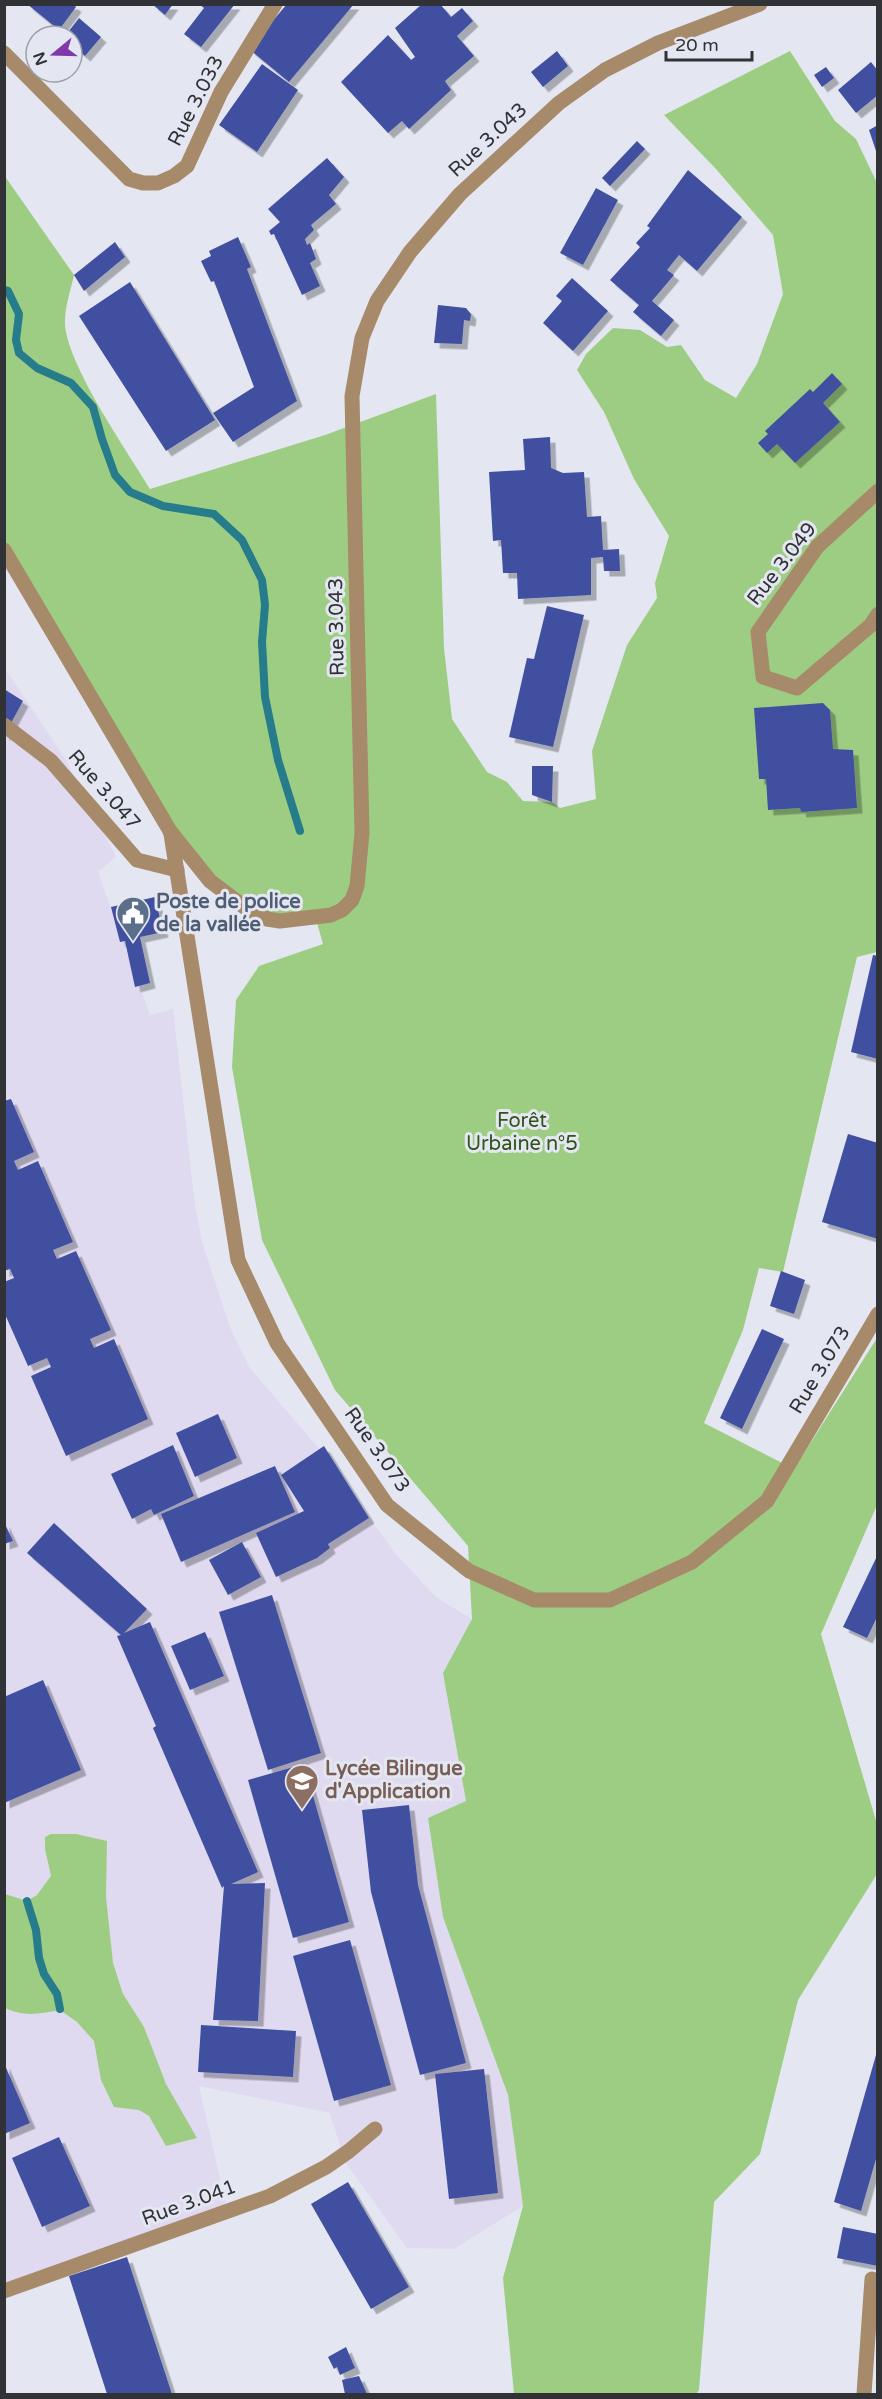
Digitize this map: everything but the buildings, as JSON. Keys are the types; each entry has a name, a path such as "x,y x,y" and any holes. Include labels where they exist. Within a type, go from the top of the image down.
{"street":[{"name":"Rue 3.033","path":"4,53 129,178 143,183 158,183 174,176 187,166 221,92 275,4"},
{"name":"Rue 3.043","path":"4,550 170,831 210,881 247,909 267,919 280,921 331,915 342,910 352,900 357,886 362,833 352,396 362,338 377,301 410,252 460,194 559,103 605,70 658,43 760,4"},
{"name":"Rue 3.049","path":"878,491 817,548 758,632 763,677 797,688 872,625 878,614"},
{"name":"Rue 3.047","path":"4,725 51,761 137,860 177,870"},
{"name":"Rue 3.073","path":"170,831 238,1260 277,1343 387,1505 469,1571 534,1600 610,1600 692,1562 767,1501 878,1314"},
{"name":"Rue 3.041","path":"4,2291 270,2196 326,2167 375,2129"},
{"path":"864,2394 872,2279"}],"shaded area":[{"path":"4,667 66,760 116,857 98,872 150,1015 173,1009 195,1205 203,1245 230,1327 249,1367 316,1445 395,1553 436,1597 472,1619 443,1673 466,1801 443,1917 508,2095 523,2206 454,2249 407,2248 345,2162 330,2113 199,2086 226,2205 5,2287"}],"green space":[{"name":"Forêt Urbaine n°5","path":"790,51 835,121 856,139 877,183 877,952 857,957 783,1272 759,1268 743,1330 704,1423 794,1469 877,1338 877,1505 821,1634 877,1824 877,1874 798,2000 760,2154 714,2202 699,2390 696,2394 514,2394 503,2278 523,2206 508,2095 443,1917 428,1818 466,1801 443,1673 472,1619 468,1546 335,1390 262,1240 232,1067 236,1000 259,966 323,944 315,916 269,913 232,895 170,831 5,553 4,175 74,275 65,321 67,338 99,406 150,489 325,435 436,394 444,648 452,719 487,772 507,782 523,801 552,802 560,808 596,799 592,751 627,645 657,598 655,583 669,536 634,479 604,412 577,370 586,354 613,328 640,330 667,347 681,345 705,380 736,398 757,364 783,294 773,235 716,169 664,115"},
{"path":"51,1834 76,1834 107,1841 106,1897 113,1963 123,1994 144,2027 166,2084 197,2138 166,2146 149,2116 139,2110 114,2107 101,2080 94,2041 77,2022 60,2010 25,2014 5,2008 5,1894 27,1901 37,1895 51,1876 45,1849 45,1837"}],"waterway":[{"path":"4,290 8,291 19,314 16,340 19,353 37,368 71,383 93,407 115,475 130,492 163,506 214,514 242,540 262,580 265,605 262,642 265,697 278,760 300,831"},
{"path":"27,1901 36,1930 39,1958 44,1974 57,1994 60,2009"}],"place":[{"name":"Poste de police de la vallée","path":"133,942"},
{"name":"Lycée Bilingue d'Application","path":"302,1810"}]}
